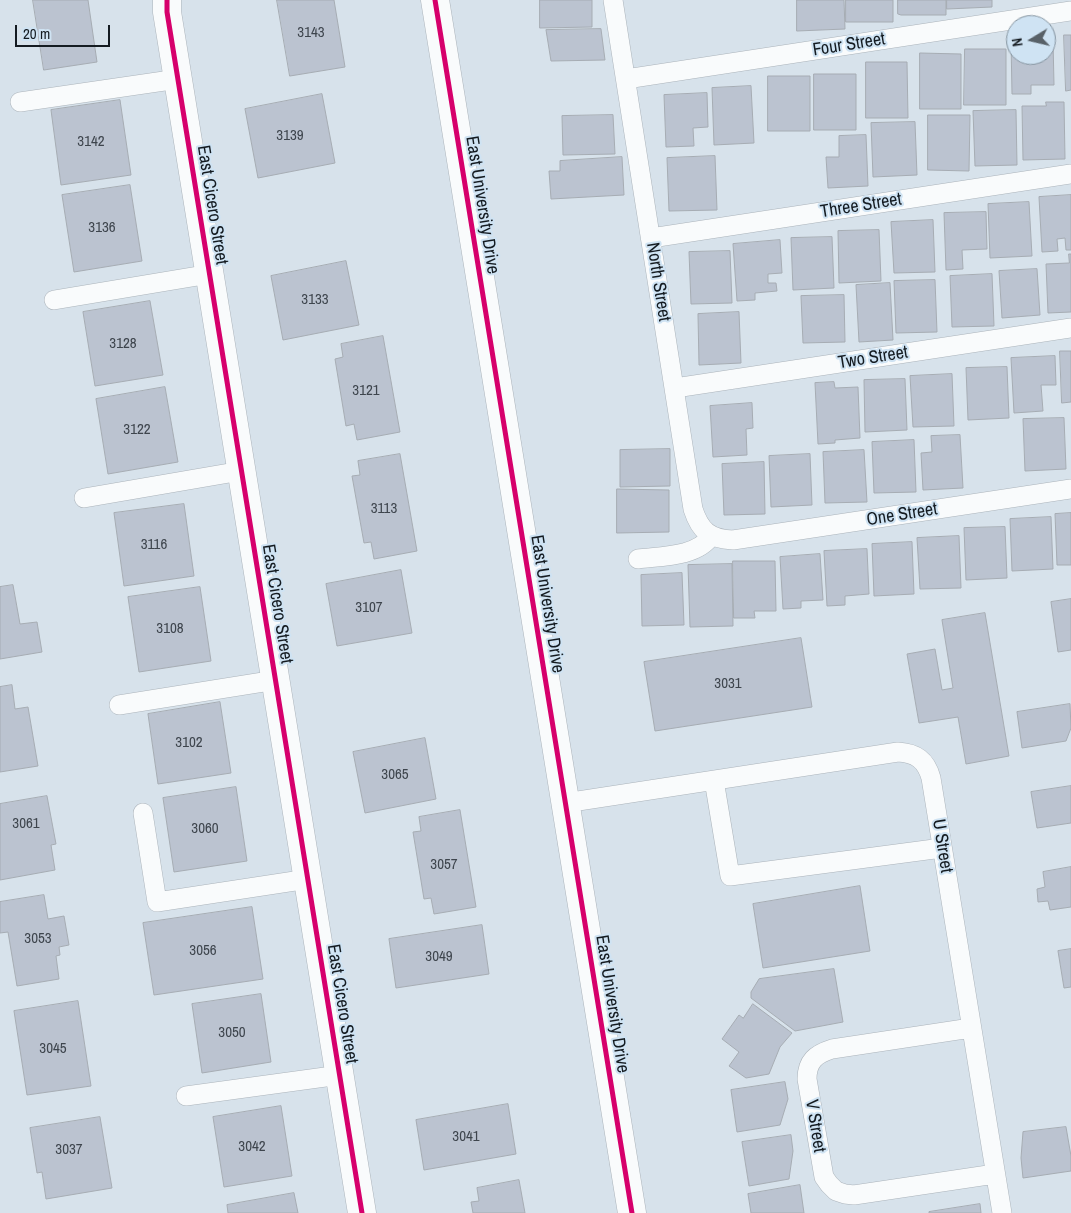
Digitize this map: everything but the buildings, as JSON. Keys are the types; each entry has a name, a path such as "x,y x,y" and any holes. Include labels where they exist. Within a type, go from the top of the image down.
{"street":[{"name":"East Cicero Street","path":"167,0 167,12 362,1213"},
{"name":"East University Drive","path":"435,0 632,1213"}],"lane":[{"name":"North Street","path":"613,0 693,509 702,529 711,536"},
{"name":"Four Street","path":"626,79 1071,11"},
{"path":"20,102 178,79"},
{"name":"Three Street","path":"651,238 1071,174"},
{"path":"54,300 210,274"},
{"name":"Two Street","path":"675,388 1071,328"},
{"path":"84,498 241,471"},
{"name":"One Street","path":"711,536 722,540 733,540 1071,489"},
{"path":"638,559 690,552 700,548 711,536"},
{"path":"119,705 276,680"},
{"name":"U Street","path":"565,803 898,752 916,755 924,761 929,770 1002,1213"},
{"path":"714,780 730,876 942,848"},
{"path":"143,813 157,902 308,879"},
{"name":"V Street","path":"972,1028 832,1049 816,1056 807,1070 809,1088 822,1169 829,1184 836,1191 854,1195 995,1174"},
{"path":"186,1096 340,1075"}],"cycle path":[{"path":"167,0 167,12 362,1213"},
{"path":"435,0 632,1213"}]}
